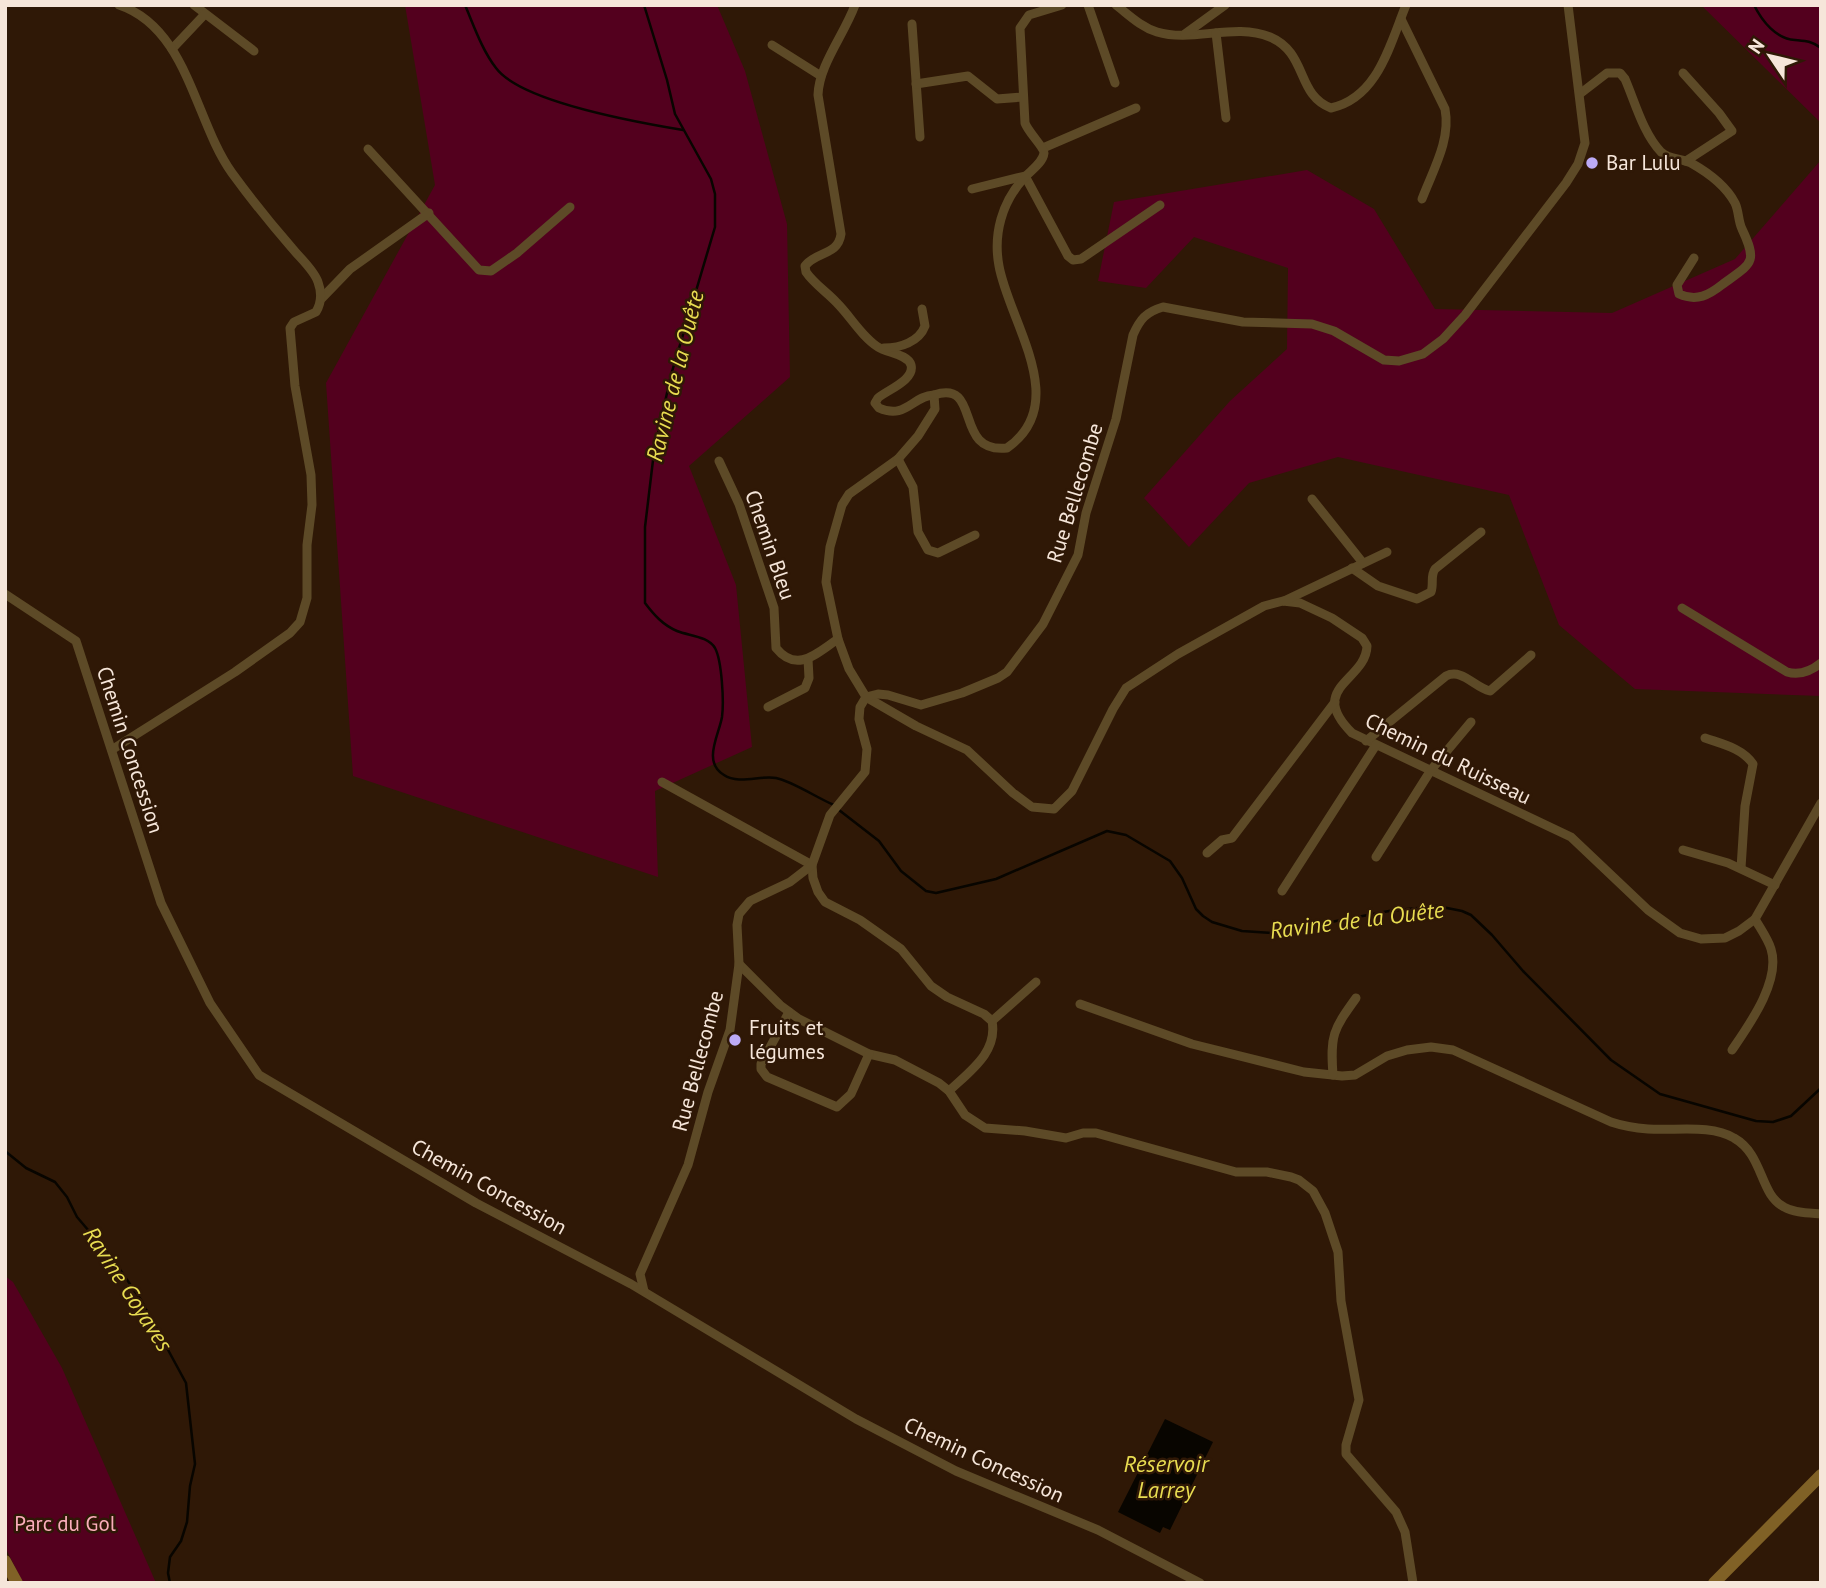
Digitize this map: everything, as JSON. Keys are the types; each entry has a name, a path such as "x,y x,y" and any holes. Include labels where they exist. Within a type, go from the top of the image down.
{"street":[{"path":"119,5 128,8 150,26 172,49 225,163 318,280 322,298"},
{"path":"194,5 254,51"},
{"path":"855,5 821,76 817,95 841,234 840,243 833,250 808,261 806,272 878,347 901,355 910,362 912,367 909,375 878,398 875,403 879,408 894,411 905,409 923,398 944,392 955,394 962,401 975,436 988,447 1007,448 1015,443 1030,418 1036,399 1035,370 999,269 997,252 1004,206 1013,190 1043,157 1043,148 1028,132 1025,122 1020,28 1029,15 1062,5"},
{"path":"1088,5 1115,83"},
{"path":"1116,5 1149,29 1159,33 1183,35 1248,32 1273,38 1296,58 1309,92 1315,99 1331,108 1358,98 1371,82 1406,5"},
{"path":"1183,35 1225,5"},
{"name":"Rue Bellecombe","path":"866,697 878,694 911,704 932,704 998,678 1014,664 1043,624 1079,555 1086,513 1116,419 1133,335 1144,316 1151,311 1163,307 1243,322 1312,324 1334,331 1384,360 1399,361 1423,354 1443,339 1465,315 1578,164 1585,143 1581,93 1568,5"},
{"path":"172,49 205,14"},
{"path":"1401,19 1444,109 1448,123 1446,137 1422,199"},
{"path":"912,24 920,137"},
{"path":"1216,33 1226,118"},
{"path":"772,45 821,76"},
{"path":"1581,93 1607,73 1620,73 1659,149 1668,157 1686,161 1720,184 1735,202 1741,228 1752,249 1750,260 1743,270 1707,296 1688,298 1679,294 1677,285 1694,258"},
{"path":"1683,73 1731,127 1731,131 1686,161"},
{"path":"916,84 968,76 998,99 1023,97"},
{"path":"1043,148 1136,108"},
{"path":"368,149 479,270 491,271 517,253 570,207"},
{"path":"971,189 1026,176"},
{"path":"1026,176 1068,256 1073,260 1081,259 1160,205"},
{"path":"113,749 235,672 290,634 300,622 307,598 307,545 312,505 312,475 295,386 290,328 294,322 316,312 322,298 350,269 429,213"},
{"path":"878,347 894,348 920,336 925,326 922,309"},
{"path":"933,395 935,409 918,436 898,459 849,494 842,505 830,547 826,582 838,639 849,669 866,697 916,726 967,750 1032,807 1054,809 1072,791 1126,688 1178,654 1264,606 1283,601 1387,552"},
{"path":"898,459 913,487 918,531 928,550 937,553 975,535"},
{"name":"Chemin Bleu","path":"719,461 739,504 774,608 776,648 786,658 800,661 808,659"},
{"path":"1312,499 1363,563"},
{"path":"1352,569 1378,586 1417,599 1432,592 1435,569 1481,532"},
{"name":"Chemin Concession","path":"5,594 76,641 161,903 210,1003 260,1075 476,1203 644,1291 856,1419 943,1465 1098,1530 1200,1583"},
{"path":"1207,853 1223,840 1232,838 1335,702 1339,690 1365,656 1365,642 1332,618 1300,603 1283,601"},
{"path":"1682,608 1787,672 1805,673 1821,663"},
{"path":"768,707 805,688 809,678 808,659 838,639"},
{"path":"1366,741 1446,676 1461,674 1481,689 1490,691 1531,655"},
{"path":"866,697 860,707 859,719 868,761 865,772 830,815 812,865 816,885 825,902 860,920 901,949 924,978 947,997 992,1020 994,1032 989,1047 979,1062 949,1091"},
{"name":"Chemin du Ruisseau","path":"1335,702 1340,721 1352,733 1571,837 1648,910 1680,933 1701,939 1725,938 1739,932 1755,919 1821,803"},
{"path":"1376,857 1431,770 1471,722"},
{"path":"1705,738 1738,750 1748,756 1753,764 1745,806 1741,868"},
{"path":"1282,891 1376,745"},
{"path":"663,782 812,865"},
{"path":"1683,850 1741,868 1775,886"},
{"name":"Rue Bellecombe","path":"644,1291 640,1274 688,1165 708,1092 730,1030 739,964 739,914 744,906 790,882 812,865"},
{"path":"1732,1050 1756,1014 1773,964 1771,947 1755,919"},
{"path":"739,964 789,1012 869,1054 895,1060 940,1083 949,1091 965,1115 991,1130 1025,1131 1066,1138 1083,1133 1096,1133 1236,1172 1267,1172 1291,1177 1313,1191 1325,1213 1338,1252 1343,1312 1359,1401 1346,1445 1346,1454 1396,1512 1405,1532 1413,1583"},
{"path":"992,1020 1036,982"},
{"path":"1333,1075 1333,1035 1356,998"},
{"path":"1080,1004 1192,1044 1304,1072 1355,1075 1387,1056 1407,1050 1432,1047 1452,1051 1620,1125 1648,1129 1717,1131 1734,1137 1747,1147 1759,1165 1769,1193 1777,1202 1793,1210 1821,1214"},
{"path":"789,1012 761,1064 766,1077 832,1107 838,1107 851,1094 869,1054"},
{"path":"1714,1583 1821,1475"},
{"path":"5,1561 16,1583"}],"green space":[{"path":"405,5 717,5 745,71 787,224 790,377 689,466 736,585 752,747 655,791 658,877 353,776 326,383 435,185"},
{"path":"1701,5 1821,5 1821,123"},
{"path":"1821,160 1821,696 1635,689 1559,625 1509,495 1338,457 1249,483 1189,547 1144,498 1230,401 1287,349 1288,268 1194,237 1146,288 1098,281 1114,202 1307,170 1374,209 1435,309 1612,313 1735,259"},
{"name":"Parc du Gol","path":"5,1276 13,1282 62,1368 156,1583 23,1583 5,1547"}],"water":[{"name":"Réservoir Larrey","path":"1165,1419 1213,1442 1170,1530 1163,1527 1160,1533 1118,1512"}],"waterway":[{"path":"465,5 487,54 496,68 509,80 555,101 683,130"},
{"name":"Ravine de la Ouête","path":"644,5 675,114 711,179 715,194 715,227 671,375 654,452 645,527 645,603 667,626 703,639 715,648 721,672 723,702 713,756 717,770 730,778 743,780 776,778 834,805"},
{"path":"1754,5 1765,23 1776,33 1821,48"},
{"name":"Ravine de la Ouête","path":"839,810 879,841 901,871 926,891 936,893 996,879 1107,831 1126,835 1170,861 1182,878 1196,909 1203,916 1212,922 1242,931 1273,933 1389,911 1437,906 1462,911 1471,915 1492,935 1523,971 1611,1060 1660,1094 1756,1121 1773,1122 1791,1116 1821,1088"},
{"name":"Ravine Goyaves","path":"5,1151 26,1168 55,1182 67,1197 77,1217 112,1258 141,1300 186,1383 195,1464 187,1522 181,1541 170,1557 170,1583"}],"place":[{"name":"Bar Lulu","path":"1592,163"},
{"name":"Fruits et légumes","path":"735,1040"}]}
